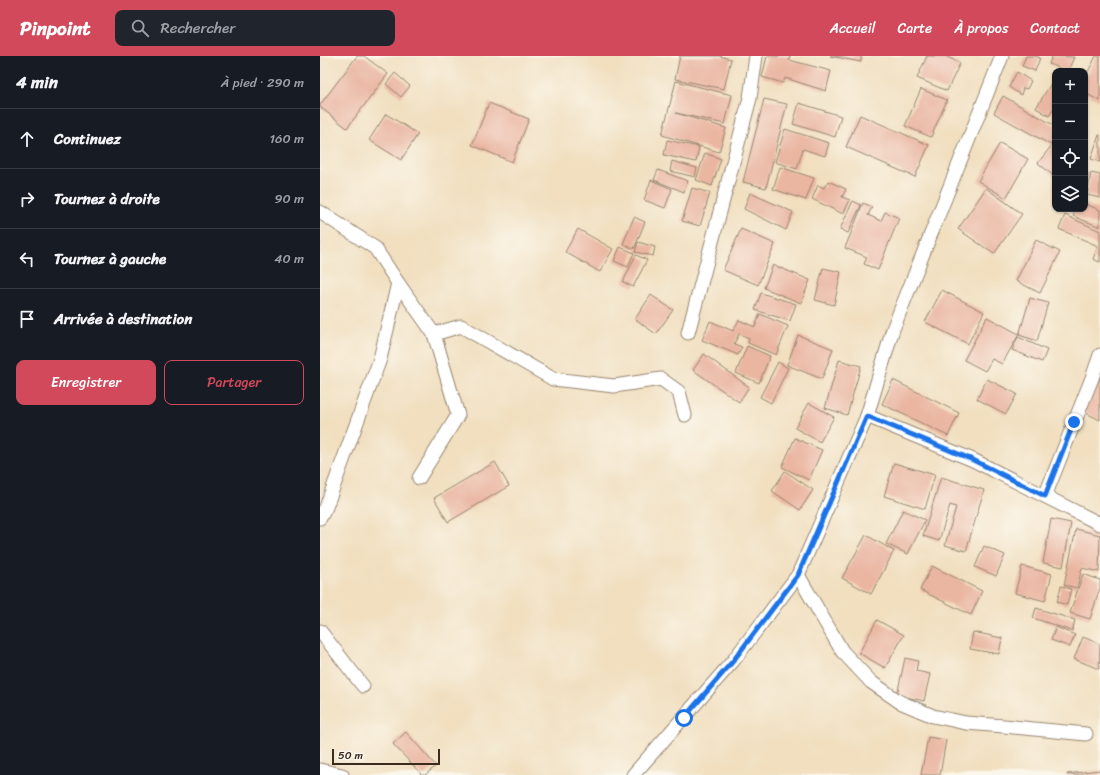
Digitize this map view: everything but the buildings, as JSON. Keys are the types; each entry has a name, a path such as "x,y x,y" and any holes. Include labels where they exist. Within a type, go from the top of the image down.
{"street":[{"path":"688,333 750,98 756,56"},
{"path":"633,775 733,661 798,575 867,416 893,329 1002,56"},
{"path":"320,212 375,248 434,334 458,415 419,478"},
{"path":"320,518 326,507 380,358 398,283"},
{"path":"434,334 461,326 553,379 614,386 661,380 679,392 685,415"},
{"path":"1045,496 1100,355"},
{"path":"867,416 973,460 1100,524"},
{"path":"798,575 842,651 871,682 900,702 933,716 966,723 1086,734"},
{"path":"320,631 363,686"},
{"path":"320,770 342,775"}],"route":[{"path":"684,718 733,661 798,575 867,416 973,460 1045,496 1074,422"}]}
